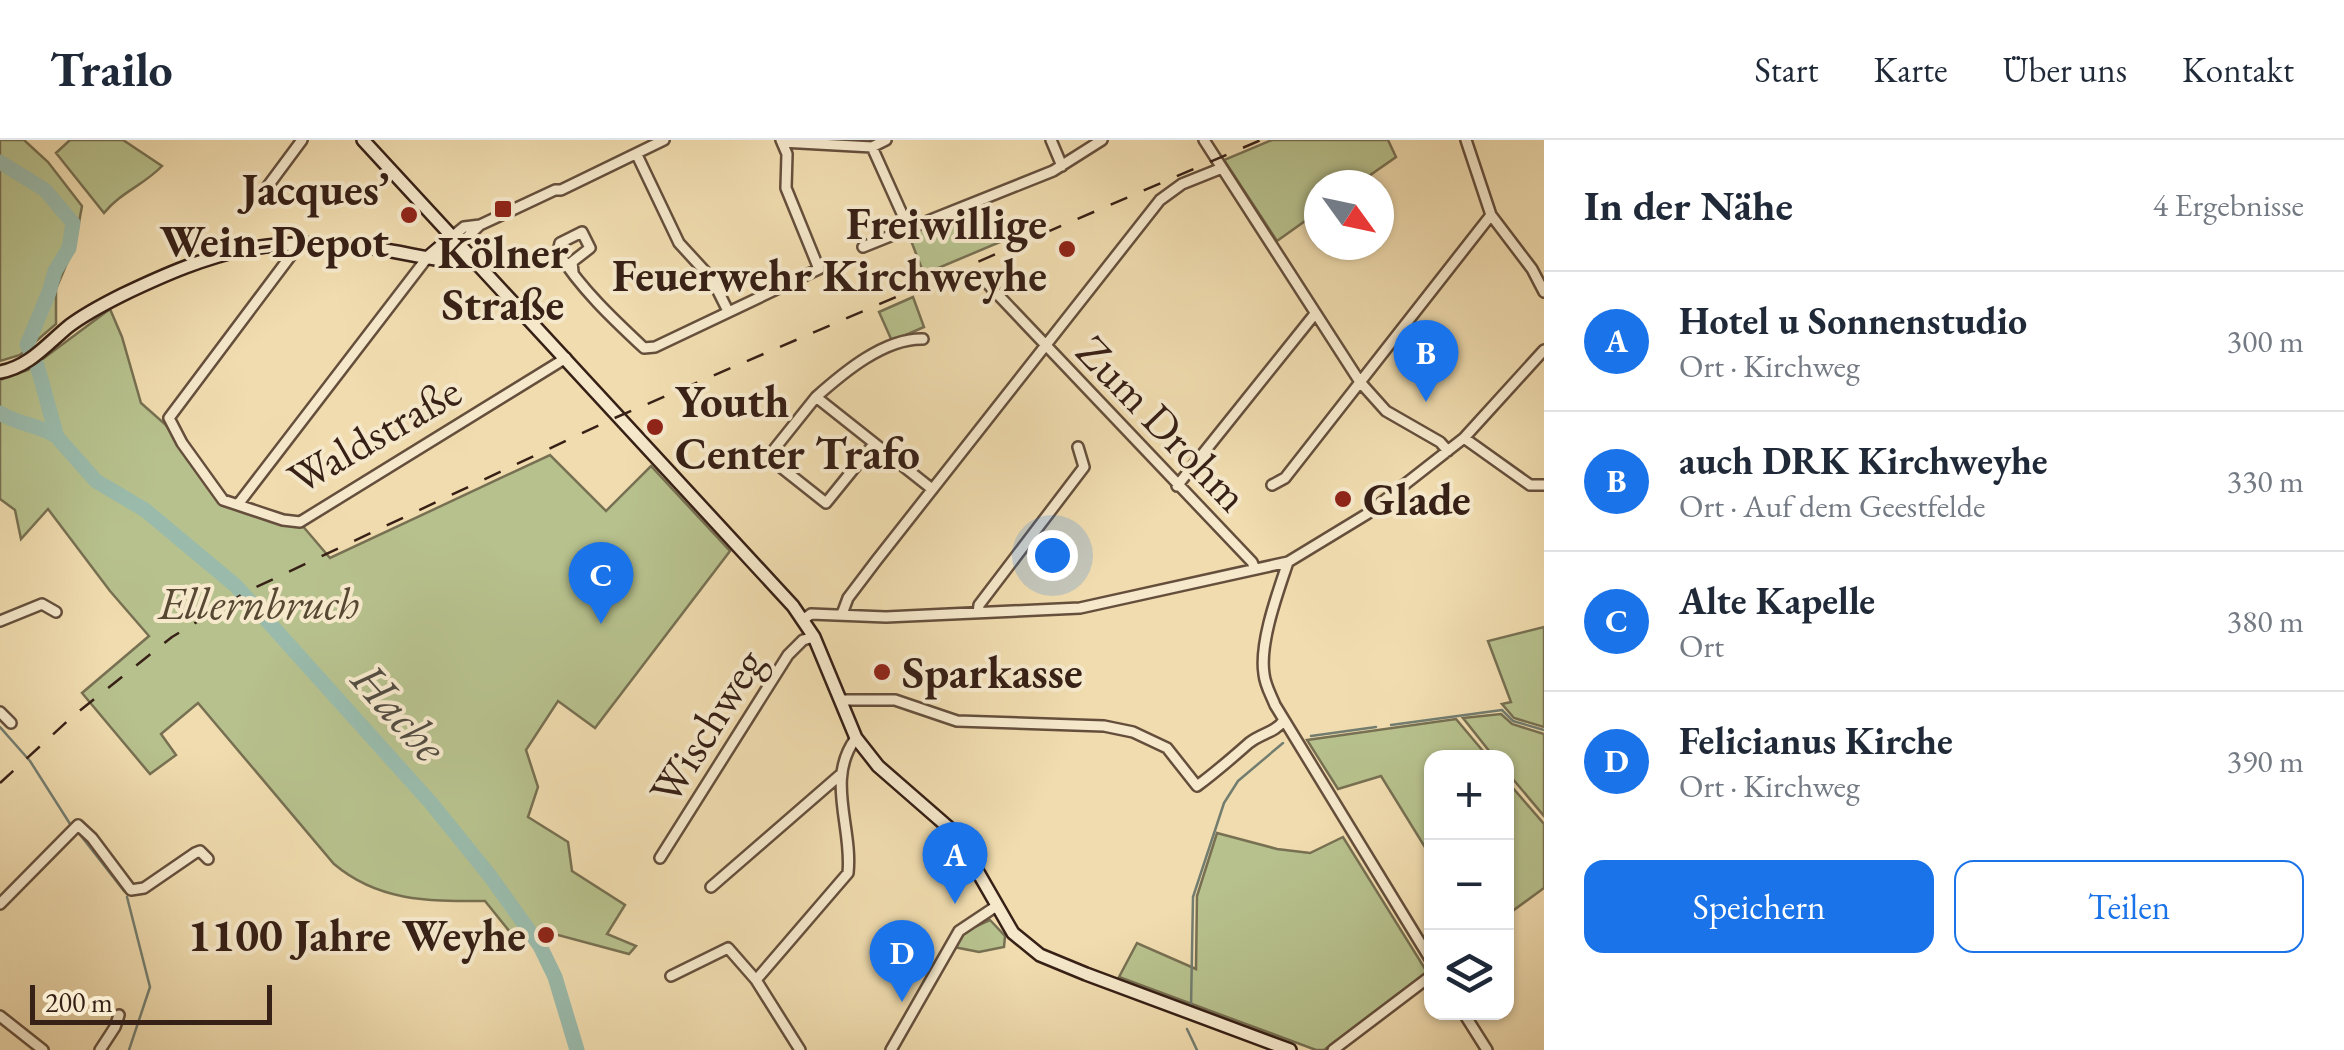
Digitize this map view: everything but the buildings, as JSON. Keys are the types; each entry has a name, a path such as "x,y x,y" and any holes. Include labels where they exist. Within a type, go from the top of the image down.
{"main road":[{"path":"368,142 804,619 856,738 878,766 956,834 1013,933 1040,955 1290,1050"},
{"path":"433,260 456,240"},
{"path":"0,372 26,362 95,309 195,262 260,244 366,247 479,264"}],"street":[{"path":"259,198 302,140"},
{"path":"456,240 464,228 480,225 638,156 664,140"},
{"path":"781,141 872,147 886,140"},
{"path":"1051,140 1062,166"},
{"path":"863,247 908,226 997,196 1062,166 1102,140"},
{"path":"1204,140 1360,382 1386,410 1440,442 1448,451"},
{"path":"1466,140 1491,214 1532,269 1544,292"},
{"path":"573,272 572,262 590,248 582,232 560,244 558,252 573,272 644,348 655,347 819,268 786,188 788,154 781,141"},
{"path":"872,147 908,226"},
{"path":"638,156 679,243 712,279 728,311"},
{"path":"842,614 848,598 1160,200 1182,184 1222,168"},
{"path":"1272,485 1284,478 1491,214"},
{"name":"Waldstraße","path":"295,243 292,254 171,412 170,423 216,494 224,500 251,511 300,522 566,358"},
{"path":"239,503 433,260"},
{"name":"Zum Drohm","path":"983,279 1252,562 1254,569"},
{"path":"1177,486 1314,315"},
{"path":"874,445 826,503 768,457 816,398 852,365 901,343 923,339"},
{"path":"804,619 811,614 886,617 1080,608 1288,562 1367,514 1464,438 1544,350"},
{"path":"816,398 932,489"},
{"path":"1464,438 1530,485 1544,485"},
{"path":"978,613 1084,468 1078,447"},
{"path":"1288,562 1265,647 1263,670 1267,687 1424,949"},
{"path":"0,621 42,604 56,612"},
{"name":"Wischweg","path":"660,858 788,654 803,640 814,637"},
{"path":"840,700 895,700 957,720 1104,726 1146,736 1166,748 1197,786 1237,757 1250,742 1278,728 1284,720"},
{"path":"0,712 11,723"},
{"path":"756,980 848,873 840,776 844,758 856,738"},
{"path":"712,887 840,776"},
{"path":"0,904 75,828 92,838 131,890 144,888 195,853 200,851 208,859"},
{"path":"892,1050 959,932 995,906"},
{"path":"671,976 728,948 756,980 800,1050"},
{"path":"1333,1050 1424,982"},
{"path":"100,1050 119,1015"},
{"path":"0,1016 43,1050"},
{"path":"1468,1020 1487,1050"}],"green space":[{"path":"0,140 24,140 48,162 82,206 75,244 56,289 56,324 20,355 0,361"},
{"path":"70,140 123,140 162,166 104,213 56,153"},
{"path":"1272,140 1388,140 1396,157 1377,170 1304,170 1304,222 1277,241 1224,160"},
{"path":"985,203 1000,242 924,274 908,233"},
{"path":"913,297 924,327 892,341 879,312"},
{"name":"Ellernbruch","path":"110,309 141,403 166,425 215,496 301,524 330,558 550,455 606,511 651,466 730,551 595,728 558,701 526,750 538,787 528,817 568,842 572,871 625,905 607,934 636,946 629,954 547,932 518,942 485,901 405,897 369,886 334,864 198,703 161,734 176,755 150,774 82,693 149,636 48,509 21,539 15,510 0,499 0,380 28,370"},
{"path":"1544,627 1544,727 1514,718 1502,704 1511,702 1488,641"},
{"path":"1501,714 1512,724 1544,734 1544,816 1514,780 1514,750 1488,750 1463,718"},
{"path":"1456,719 1482,750 1424,750 1424,846 1381,776 1338,789 1307,740"},
{"path":"1514,789 1544,824 1544,888 1514,910"},
{"path":"1217,833 1277,849 1310,853 1343,837 1424,967 1424,974 1324,1050 1119,977 1137,943 1196,969 1197,896"},
{"path":"990,920 1005,936 1004,947 979,952 954,947 961,933"}],"waterway":[{"name":"Hache","path":"0,162 45,190 73,223 69,248 55,271 27,345 37,365 57,437 96,481 145,510 236,586 431,803 540,946 555,977 577,1050"},
{"name":"Hache","path":"0,413 57,437"},
{"path":"1391,725 1502,710 1513,721 1544,730"},
{"path":"0,727 30,761 72,827"},
{"path":"1311,736 1376,727"},
{"path":"1191,1007 1193,897 1224,803 1238,781 1283,743"},
{"path":"78,832 124,891"},
{"path":"127,897 150,987 129,1050"},
{"path":"1187,1029 1197,1050"}],"railway":[{"path":"0,783 73,716 172,637 248,591 610,420 1261,140"}],"place":[{"name":"Kölner Straße","path":"503,209"},
{"name":"Jacques’ Wein-Depot","path":"409,215"},
{"name":"Freiwillige Feuerwehr Kirchweyhe","path":"1067,249"},
{"name":"auch DRK Kirchweyhe","path":"1426,402"},
{"name":"Youth Center Trafo","path":"655,427"},
{"name":"Glade","path":"1343,499"},
{"name":"Alte Kapelle","path":"601,624"},
{"name":"Sparkasse","path":"882,672"},
{"name":"Hotel u Sonnenstudio","path":"955,904"},
{"name":"1100 Jahre Weyhe","path":"546,935"},
{"name":"Felicianus Kirche","path":"902,1002"}]}
